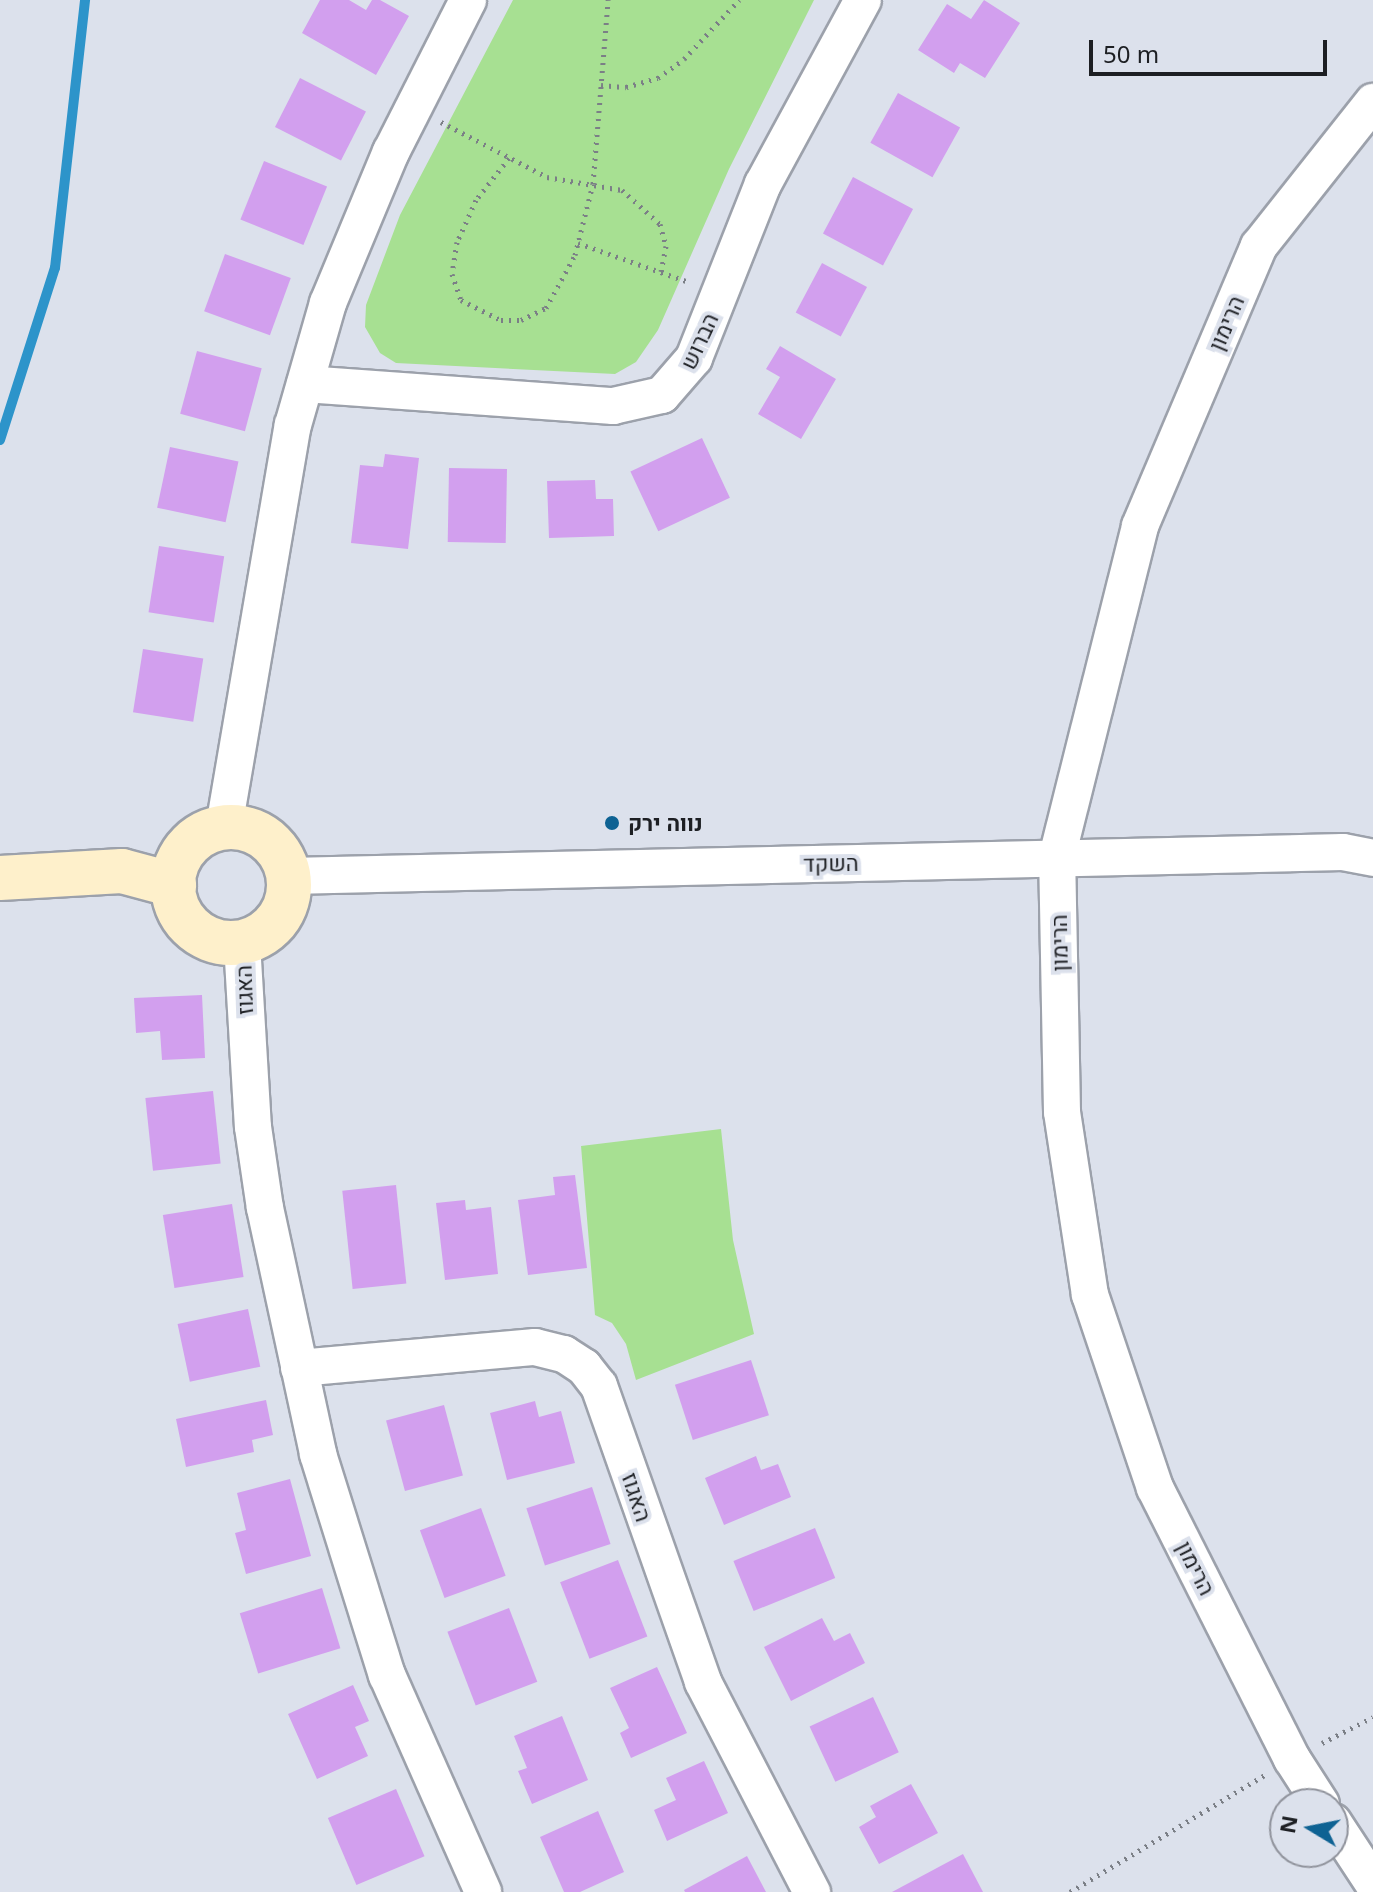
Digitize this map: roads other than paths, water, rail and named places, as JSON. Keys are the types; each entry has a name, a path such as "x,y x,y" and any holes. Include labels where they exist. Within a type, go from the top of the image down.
{"main road":[{"path":"224,827 242,827 266,838 284,859 289,876 289,894 273,926 242,943 223,943 190,927 179,911 174,885 180,857 191,843 224,827"},
{"path":"0,878 122,871 174,885"}],"street":[{"path":"224,827 268,556 305,384 352,237 412,107 468,0"},
{"name":"הברוש","path":"305,384 613,406 641,403 677,383 694,358 763,184 863,0"},
{"name":"הרימון","path":"1311,1788 1292,1759 1155,1488 1090,1295 1062,1112 1057,857 1145,512 1259,246 1373,102"},
{"name":"השקד","path":"289,876 1343,852 1373,858"},
{"name":"האגוז","path":"242,943 253,1127 318,1454 387,1675 483,1892"},
{"name":"האגוז","path":"299,1368 535,1347 564,1354 584,1367 599,1386 703,1682 812,1892"},
{"path":"1349,1846 1373,1883"}],"waterway":[{"path":"0,440 55,268 85,0"}],"place":[{"name":"נווה ירק","path":"612,823"}]}
